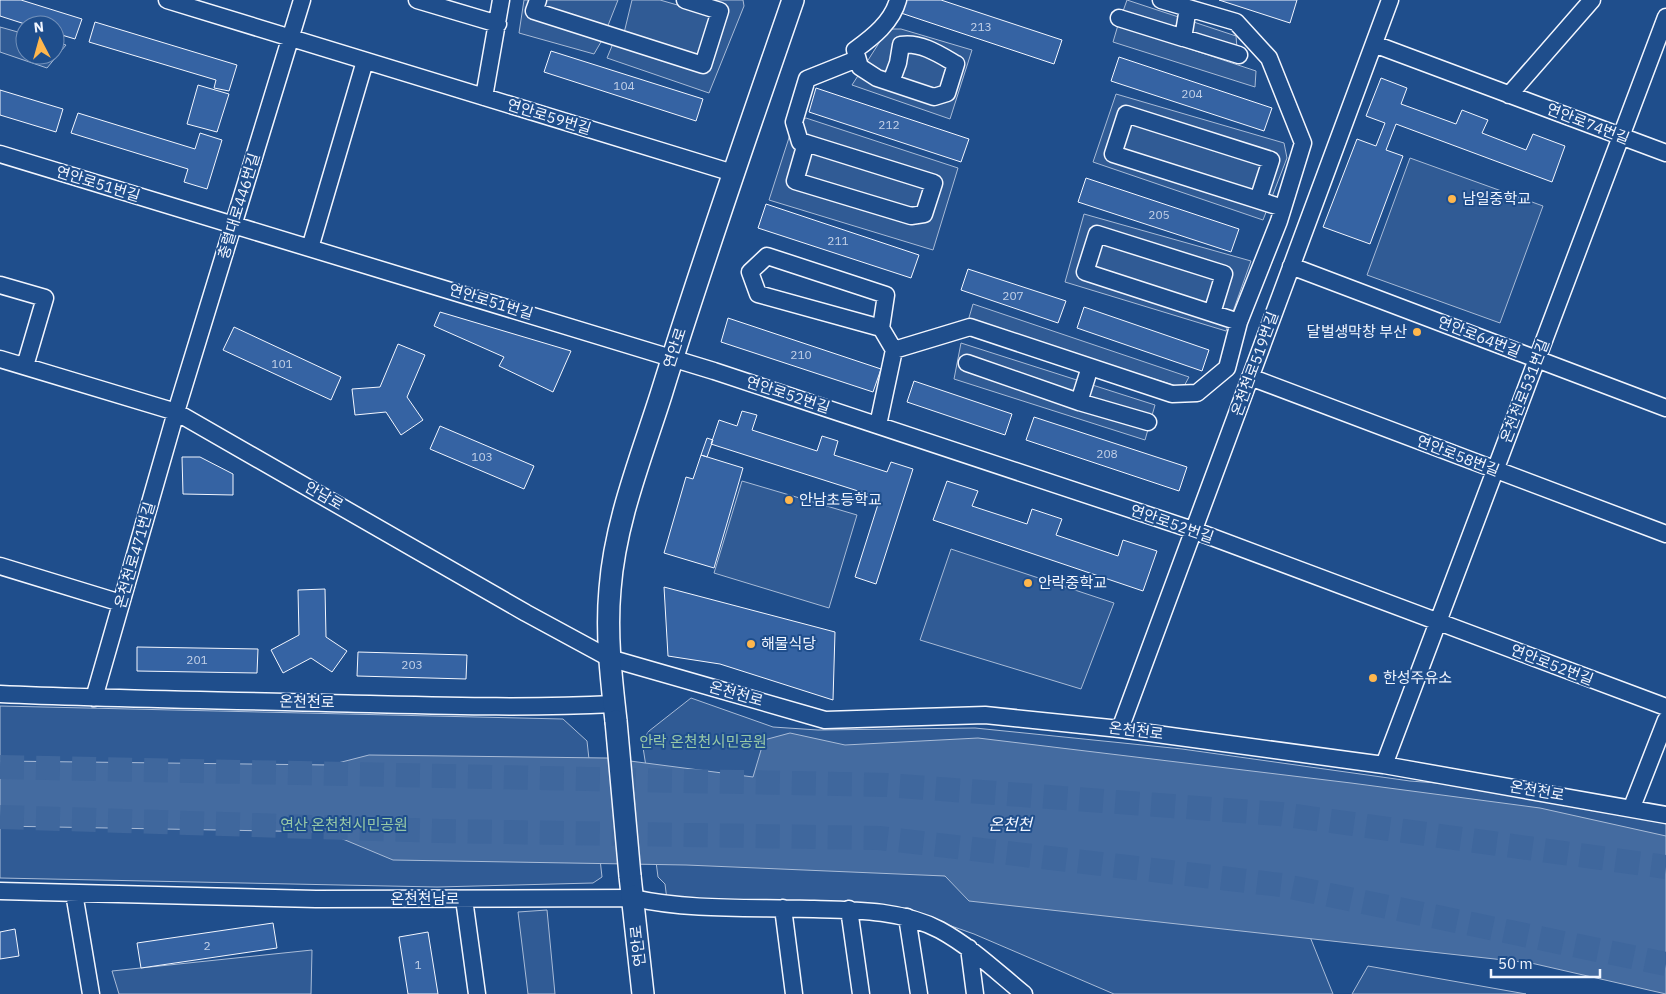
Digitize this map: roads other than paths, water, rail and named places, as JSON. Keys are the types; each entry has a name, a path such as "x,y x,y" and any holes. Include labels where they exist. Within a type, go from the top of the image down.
{"main road":[{"name":"연안로","path":"643,994 609,658 610,588 614,557 626,505 672,357 793,0"}],"street":[{"name":"연안로59번길","path":"167,0 733,173"},
{"name":"충렬대로446번길","path":"176,412 302,0"},
{"path":"417,0 498,24"},
{"path":"484,97 501,0"},
{"path":"538,0 534,11 703,65 720,11 685,0"},
{"path":"891,82 877,78 860,67 855,50 872,37 894,14 898,0"},
{"path":"894,350 970,327 1172,394 1197,393 1227,368 1239,322 1283,208 1303,144 1269,58 1236,22 1161,0"},
{"name":"온천천로519번길","path":"1120,729 1390,0"},
{"path":"1510,95 1592,0"},
{"path":"1188,8 1183,38 1119,18 1239,55"},
{"name":"온천천로531번길","path":"1384,764 1666,17"},
{"name":"연안로74번길","path":"1374,44 1666,153"},
{"path":"806,143 794,181 911,216 924,214 934,182 806,143 800,142 794,122 808,79 858,59"},
{"path":"310,248 365,60"},
{"path":"1258,200 1271,160 1126,114 1113,154 1283,208"},
{"name":"연안로51번길","path":"0,154 672,357"},
{"path":"1212,313 1224,274 1097,234 1084,272 1239,322"},
{"path":"878,425 894,350 881,328 886,295 767,256 750,272 758,294 881,328"},
{"name":"연안로64번길","path":"1291,266 1666,408"},
{"path":"0,285 45,298 25,366"},
{"name":"연안로52번길","path":"672,357 1193,530 1666,707"},
{"name":"안남로","path":"0,359 176,412 526,613 609,658"},
{"path":"967,363 1080,402 1148,422"},
{"path":"1080,402 1090,367"},
{"name":"연안로58번길","path":"1250,377 1666,534"},
{"name":"온천천로471번길","path":"94,698 176,412"},
{"path":"0,566 121,603"},
{"name":"온천천로","path":"609,658 825,720 985,715 1120,729 1384,764 1632,807 1666,815"},
{"name":"온천천로","path":"0,694 615,711"},
{"path":"1632,807 1666,720"},
{"name":"온천천남로","path":"0,891 316,899 633,898 668,906 849,909 907,917 939,930 969,948 1024,994"},
{"path":"74,893 91,994"},
{"path":"464,899 477,994"},
{"path":"783,908 794,994"},
{"path":"849,909 861,994"},
{"path":"907,917 919,994"},
{"path":"969,948 975,994"}],"water":[{"name":"온천천","path":"790,733 845,745 978,738 1540,808 1666,836 1666,994 1531,963 969,901 945,876 686,865 393,860 326,832 0,826 0,761 330,765 369,755 607,758 753,777 764,740"}],"tunnel":[{"path":"0,767 886,785 1280,814 1666,867"},
{"path":"0,817 441,831 879,838 1281,885 1666,964"}],"place":[{"name":"남일중학교","path":"1452,199"},
{"name":"달벌생막창 부산","path":"1417,332"},
{"name":"안남초등학교","path":"789,500"},
{"name":"안락중학교","path":"1028,583"},
{"name":"해물식당","path":"751,644"},
{"name":"한성주유소","path":"1373,678"}],"park label":[{"name":"안락 온천천시민공원","path":"703,742"},
{"name":"연산 온천천시민공원","path":"344,825"}]}
